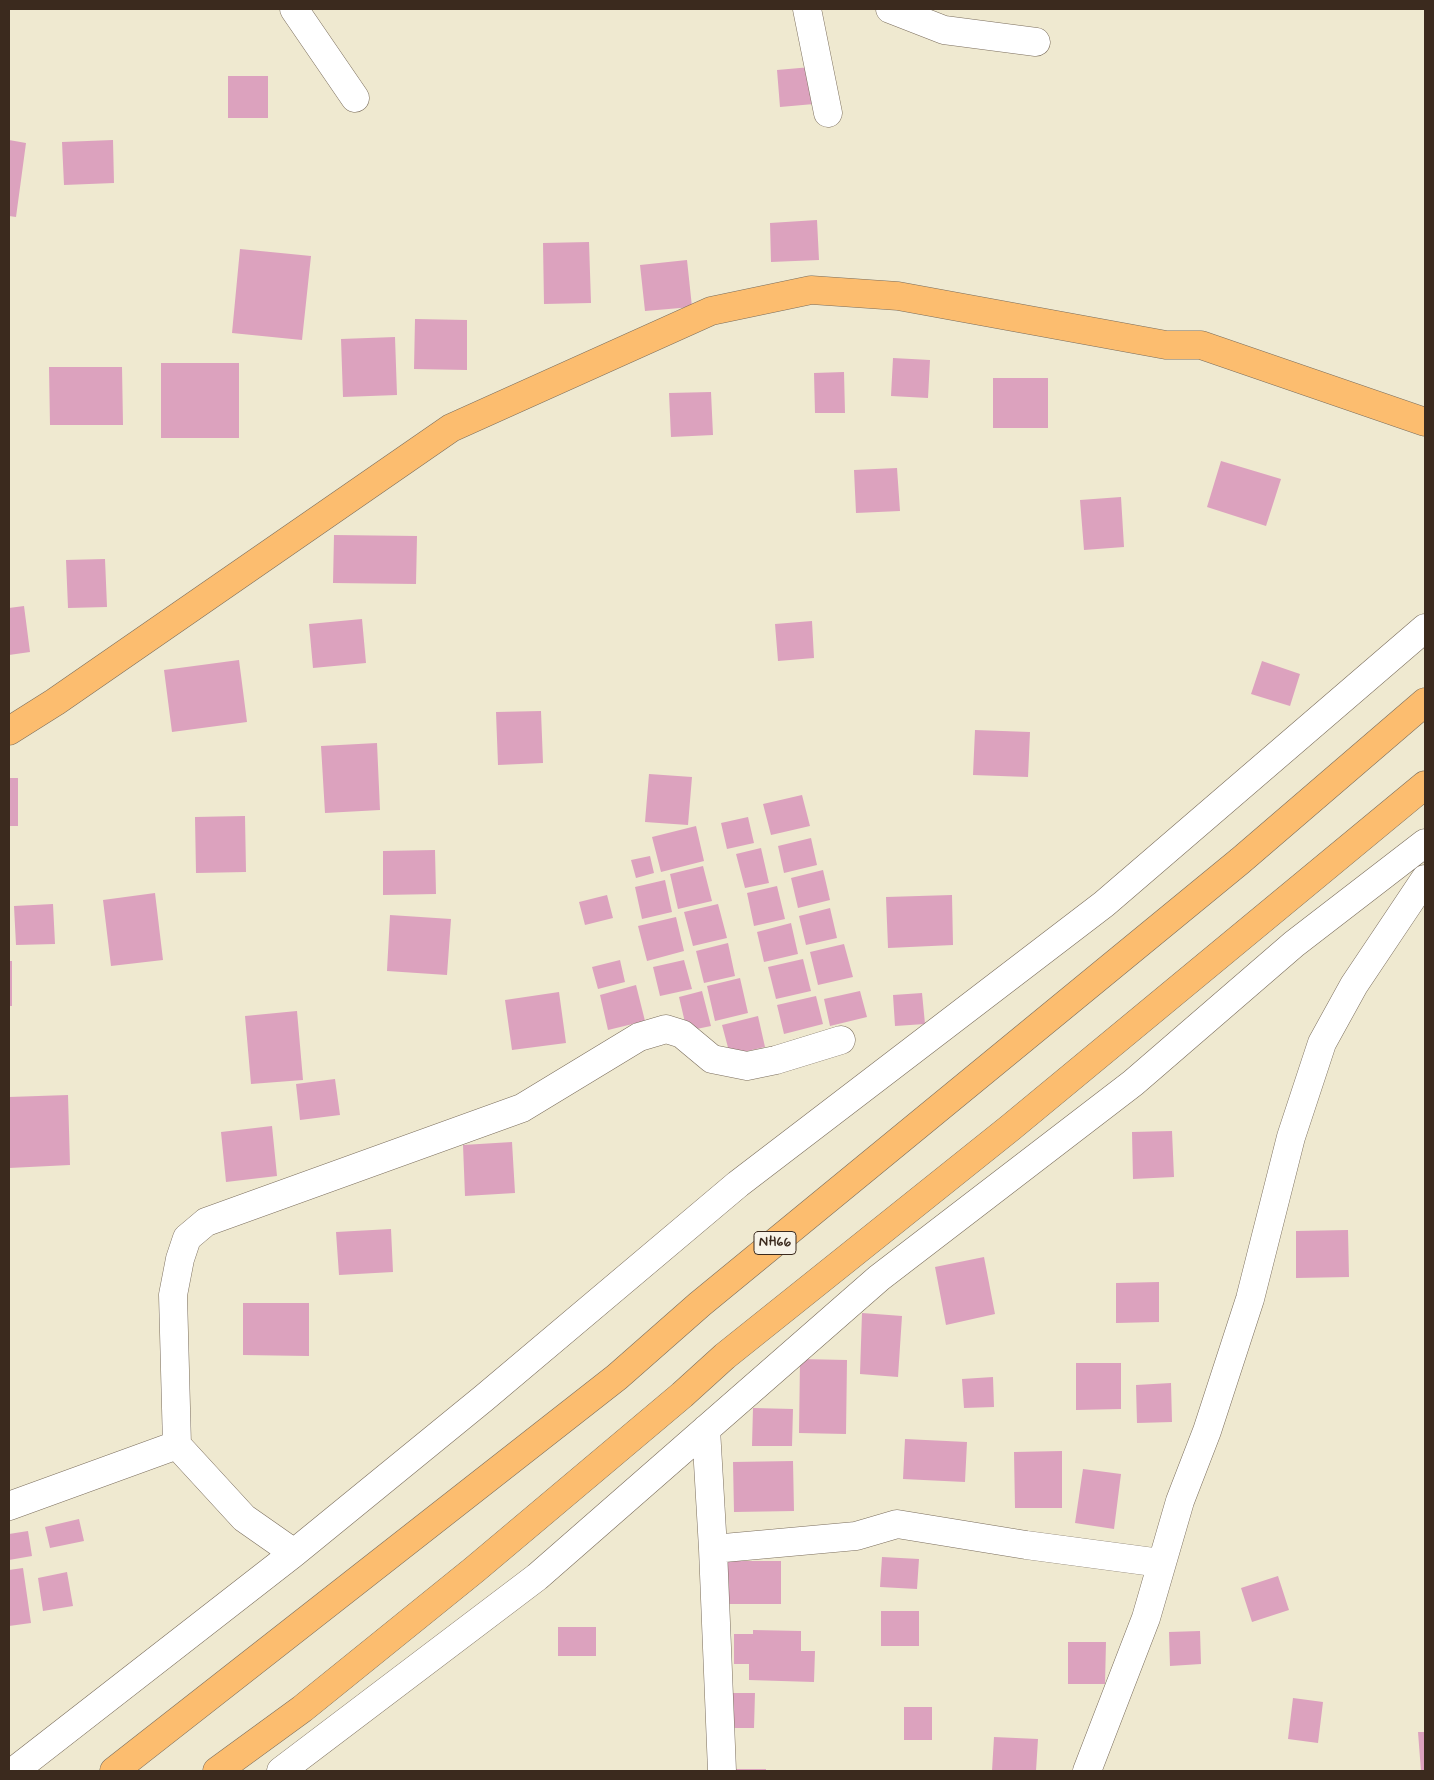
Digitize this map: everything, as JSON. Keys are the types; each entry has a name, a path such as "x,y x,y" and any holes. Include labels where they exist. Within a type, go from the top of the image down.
{"main road":[{"path":"9,731 55,702 450,428 711,311 811,290 898,296 1166,345 1201,345 1425,422"},
{"name":"NH66","path":"114,1771 617,1377 700,1304 1232,867 1425,702"},
{"path":"217,1771 302,1709 474,1570 682,1395 724,1356 1010,1128 1425,785"}],"street":[{"path":"294,9 354,98"},
{"path":"807,9 828,113"},
{"path":"890,9 944,30 1036,42"},
{"path":"14,1771 294,1554 476,1405 738,1184 1104,904 1425,628"},
{"path":"281,1771 537,1577 879,1278 1133,1083 1294,944 1425,843"},
{"path":"1087,1771 1146,1618 1180,1501 1207,1432 1250,1299 1291,1137 1322,1044 1354,985 1425,880"},
{"path":"294,1554 244,1518 176,1445 173,1295 180,1259 187,1238 206,1222 522,1108 639,1037 666,1029 682,1034 712,1059 747,1066 776,1060 841,1040"},
{"path":"706,1429 722,1771"},
{"path":"9,1506 176,1445"},
{"path":"713,1549 856,1536 897,1524 1026,1545 1161,1563"}],"building":[{"path":"811,67 814,104 780,107 777,70"},
{"path":"228,76 268,76 268,118 228,118"},
{"path":"9,140 26,143 16,217 9,216"},
{"path":"113,140 114,183 64,185 62,142"},
{"path":"817,220 819,260 771,262 770,223"},
{"path":"589,242 591,303 544,304 543,243"},
{"path":"240,249 311,256 302,340 232,333"},
{"path":"687,260 692,307 645,311 640,265"},
{"path":"415,319 467,320 467,370 414,369"},
{"path":"395,337 397,395 343,397 341,339"},
{"path":"893,358 930,360 928,398 891,396"},
{"path":"161,363 239,363 239,438 161,438"},
{"path":"49,367 122,367 123,425 50,425"},
{"path":"844,372 845,413 815,413 814,373"},
{"path":"993,378 1048,378 1048,428 993,428"},
{"path":"711,392 713,435 671,437 669,393"},
{"path":"1221,461 1281,479 1266,526 1207,507"},
{"path":"897,468 900,511 856,513 854,470"},
{"path":"1121,497 1124,547 1084,550 1080,500"},
{"path":"334,535 417,536 416,584 333,583"},
{"path":"105,559 107,607 68,608 66,560"},
{"path":"24,606 30,652 9,655 9,608"},
{"path":"362,619 366,663 313,668 309,624"},
{"path":"812,621 814,658 778,661 775,624"},
{"path":"239,660 247,722 172,732 164,670"},
{"path":"1262,661 1300,674 1290,706 1251,694"},
{"path":"541,711 543,763 498,765 496,712"},
{"path":"975,730 1030,732 1028,777 973,775"},
{"path":"377,743 380,810 325,813 321,746"},
{"path":"649,774 692,777 688,825 645,822"},
{"path":"9,778 18,778 18,826 9,826"},
{"path":"802,795 810,826 771,835 763,804"},
{"path":"245,816 246,872 196,873 195,817"},
{"path":"748,817 754,843 727,849 721,823"},
{"path":"696,826 704,861 661,872 652,837"},
{"path":"811,838 817,865 784,873 778,846"},
{"path":"761,848 769,883 745,888 736,854"},
{"path":"435,850 436,894 383,895 383,851"},
{"path":"650,856 654,873 636,878 631,860"},
{"path":"703,866 712,901 678,909 670,874"},
{"path":"823,870 830,900 798,908 791,878"},
{"path":"665,880 672,912 642,919 635,887"},
{"path":"777,886 785,919 754,926 747,893"},
{"path":"155,893 163,960 111,966 103,900"},
{"path":"607,895 613,918 585,925 579,902"},
{"path":"952,895 953,945 888,948 886,897"},
{"path":"53,904 55,944 16,945 14,906"},
{"path":"718,904 727,938 693,946 684,912"},
{"path":"830,908 837,938 806,945 799,916"},
{"path":"390,915 451,919 447,975 387,971"},
{"path":"676,917 684,951 647,961 638,926"},
{"path":"791,923 798,954 764,962 757,932"},
{"path":"728,943 735,976 704,983 696,951"},
{"path":"844,944 853,977 818,985 810,952"},
{"path":"803,959 811,991 776,999 768,967"},
{"path":"620,960 625,982 598,989 592,967"},
{"path":"684,960 692,989 660,996 653,967"},
{"path":"9,961 12,961 12,1006 9,1006"},
{"path":"740,978 748,1013 715,1021 707,986"},
{"path":"636,985 645,1021 608,1030 600,995"},
{"path":"702,991 711,1026 687,1031 679,997"},
{"path":"860,991 867,1017 830,1026 824,999"},
{"path":"559,992 566,1043 512,1050 505,1000"},
{"path":"922,993 925,1024 895,1026 893,995"},
{"path":"816,996 823,1024 784,1034 777,1005"},
{"path":"297,1011 303,1080 251,1084 245,1016"},
{"path":"758,1016 765,1047 730,1055 722,1025"},
{"path":"335,1079 340,1115 300,1120 296,1084"},
{"path":"68,1095 70,1165 9,1168 9,1097"},
{"path":"272,1126 277,1176 226,1182 221,1132"},
{"path":"1172,1131 1174,1177 1133,1179 1132,1132"},
{"path":"512,1142 515,1193 465,1196 463,1145"},
{"path":"391,1229 393,1272 339,1275 336,1232"},
{"path":"1348,1230 1349,1277 1296,1278 1296,1231"},
{"path":"984,1257 995,1314 946,1325 935,1267"},
{"path":"1159,1282 1159,1322 1116,1323 1116,1283"},
{"path":"243,1303 309,1303 309,1356 243,1355"},
{"path":"862,1313 902,1316 898,1377 860,1374"},
{"path":"800,1359 847,1360 846,1434 799,1433"},
{"path":"1076,1363 1121,1363 1121,1409 1076,1410"},
{"path":"993,1377 994,1407 964,1408 962,1379"},
{"path":"1171,1383 1172,1422 1137,1423 1136,1385"},
{"path":"753,1408 793,1409 792,1446 752,1446"},
{"path":"905,1439 967,1442 965,1482 903,1479"},
{"path":"1062,1451 1062,1508 1015,1508 1014,1452"},
{"path":"793,1461 794,1511 734,1512 733,1462"},
{"path":"1083,1469 1121,1474 1114,1529 1075,1523"},
{"path":"79,1519 84,1541 50,1548 45,1527"},
{"path":"28,1531 32,1556 9,1560 9,1534"},
{"path":"882,1557 919,1559 917,1589 880,1587"},
{"path":"728,1561 781,1561 781,1604 728,1604"},
{"path":"23,1568 31,1623 9,1626 9,1570"},
{"path":"67,1572 73,1606 43,1611 38,1578"},
{"path":"1278,1576 1289,1610 1252,1622 1241,1588"},
{"path":"881,1611 919,1611 919,1646 881,1646"},
{"path":"558,1627 596,1627 596,1656 558,1656"},
{"path":"753,1630 801,1631 801,1651 815,1651 814,1682 749,1680 749,1664 734,1664 734,1634 753,1634"},
{"path":"1200,1631 1201,1664 1170,1666 1169,1632"},
{"path":"1068,1642 1106,1642 1105,1684 1068,1684"},
{"path":"730,1693 755,1693 754,1728 730,1728"},
{"path":"1293,1698 1323,1702 1318,1743 1288,1739"},
{"path":"904,1707 932,1707 932,1740 904,1740"},
{"path":"1418,1732 1425,1732 1425,1771 1421,1771"},
{"path":"994,1737 1038,1739 1036,1771 992,1771"},
{"path":"731,1769 766,1769 766,1771 731,1771"}]}
